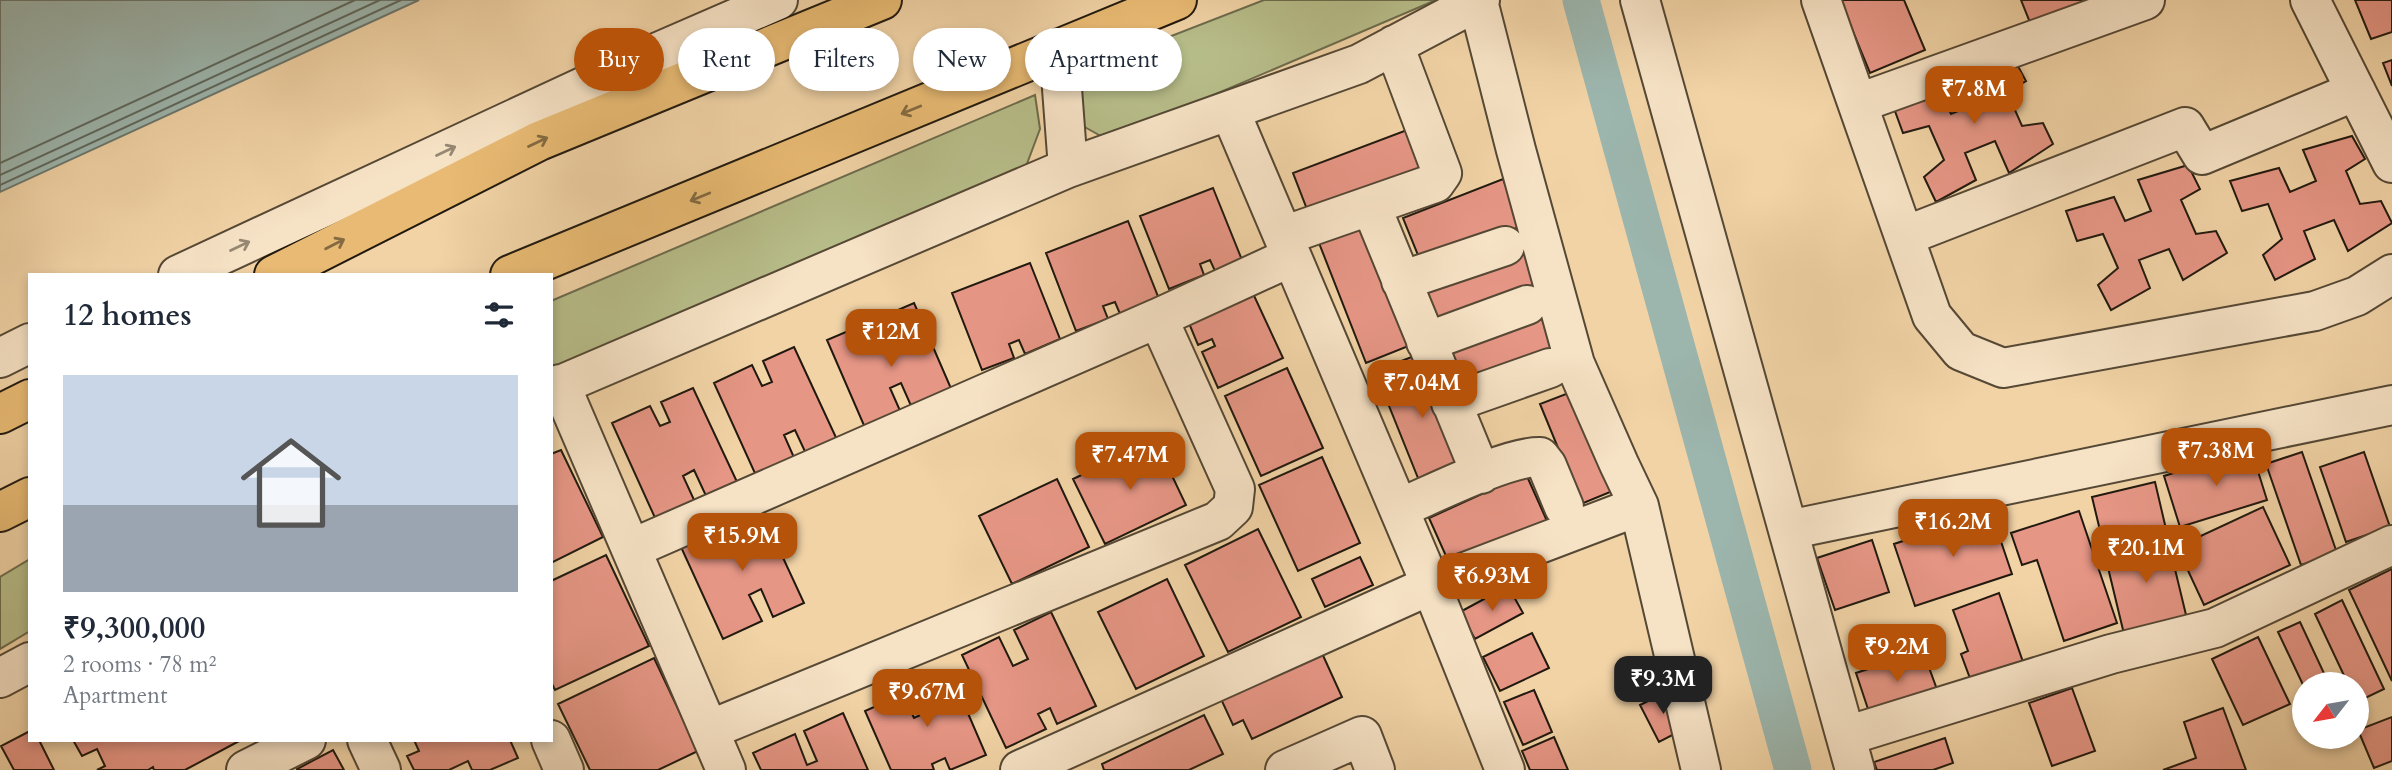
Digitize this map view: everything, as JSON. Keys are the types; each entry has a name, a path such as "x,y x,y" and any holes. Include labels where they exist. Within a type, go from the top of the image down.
{"main road":[{"path":"278,273 540,141 882,0"},
{"path":"1110,28 1177,0"},
{"path":"515,273 1025,63"},
{"path":"0,414 28,400"},
{"path":"0,512 28,498"}],"street":[{"path":"182,273 778,0"},
{"path":"1640,0 1851,753 2111,654 2215,628 2392,545"},
{"path":"1821,0 1933,316 1961,351 2003,368 2315,311 2357,296 2392,274"},
{"path":"1858,103 2145,0"},
{"path":"2310,0 2392,163"},
{"path":"726,770 631,549 556,386 1068,168 1359,64 1479,1 1516,150 1575,364 1639,506 1701,770"},
{"path":"631,549 1158,318 1287,247 1371,206 1435,183 1442,173 1440,160 1394,45"},
{"path":"1062,91 1068,168"},
{"path":"1905,236 2185,127 2202,155 2356,91"},
{"path":"1230,111 1400,508 1505,770"},
{"path":"1371,206 1481,474"},
{"path":"1401,281 1505,246"},
{"path":"1426,342 1527,305"},
{"path":"709,730 1218,522 1233,507 1235,489 1158,318"},
{"path":"0,358 28,344"},
{"path":"1451,403 1550,368"},
{"path":"1788,530 2392,405"},
{"path":"1400,508 1529,457 1540,457 1547,466 1564,507"},
{"path":"1020,770 1087,756 1431,585 1639,506"},
{"path":"0,678 28,663"},
{"path":"1285,770 1362,736 1375,770"},
{"path":"246,770 302,742"},
{"path":"369,742 381,770"},
{"path":"552,742 564,770"}],"green space":[{"path":"1264,0 1436,0 1108,140 1081,125 1080,95 1082,91 1182,91 1182,32"},
{"path":"1035,95 1040,129 1022,177 553,370 553,300"},
{"path":"28,560 28,632 0,649 0,577"}],"water":[{"path":"0,0 419,0 0,192"}],"building":[{"path":"1840,0 1904,0 1925,50 1870,73"},
{"path":"2021,0 2100,0 2035,35"},
{"path":"2355,0 2392,0 2392,32 2371,39"},
{"path":"2013,57 2026,81 2007,92 2022,126 2043,123 2053,144 2009,173 1995,141 1965,153 1976,180 1936,202 1924,177 1944,160 1929,126 1903,133 1892,103 1940,90 1951,114 1978,103 1964,72"},
{"path":"2392,60 2392,86 2383,63"},
{"path":"1407,130 1424,174 1310,217 1293,173"},
{"path":"2352,136 2365,159 2346,171 2360,204 2381,201 2392,223 2348,251 2334,220 2304,231 2315,259 2275,280 2263,255 2282,239 2268,204 2242,211 2230,181 2279,168 2290,192 2316,181 2303,150"},
{"path":"2188,165 2200,189 2181,200 2196,234 2216,231 2227,253 2183,280 2169,249 2139,260 2150,288 2111,310 2098,285 2118,268 2103,234 2077,241 2066,211 2114,197 2125,221 2151,211 2138,180"},
{"path":"1503,179 1522,226 1422,265 1403,218"},
{"path":"1213,188 1242,260 1215,271 1210,260 1200,264 1204,275 1169,289 1140,216"},
{"path":"1128,221 1159,299 1120,314 1115,302 1103,306 1108,319 1076,331 1046,253"},
{"path":"1368,223 1416,343 1366,363 1319,243"},
{"path":"1523,247 1537,284 1439,322 1424,286"},
{"path":"1030,263 1060,339 1025,354 1019,340 1009,344 1014,358 982,370 952,293"},
{"path":"1250,287 1283,358 1218,388 1202,352 1215,346 1212,339 1198,345 1186,316"},
{"path":"914,303 956,400 916,417 901,383 890,388 905,422 869,437 827,340 867,323 876,343 885,339 877,319"},
{"path":"1539,311 1553,349 1460,385 1445,347"},
{"path":"794,347 839,444 808,458 795,430 784,435 796,462 758,480 714,383 752,365 762,386 772,382 763,361"},
{"path":"1422,353 1468,470 1422,488 1375,371"},
{"path":"1287,368 1323,448 1261,476 1225,396"},
{"path":"693,388 738,484 707,498 694,470 683,476 695,502 656,520 612,423 650,406 660,426 670,422 661,402"},
{"path":"1579,389 1620,488 1581,504 1540,404"},
{"path":"1155,440 1186,505 1105,544 1073,479"},
{"path":"2251,449 2267,500 2180,527 2164,476"},
{"path":"561,450 603,537 553,562 553,453"},
{"path":"2302,452 2337,553 2301,565 2266,464"},
{"path":"2364,452 2390,527 2346,542 2320,467"},
{"path":"1322,457 1360,543 1298,571 1259,485"},
{"path":"1526,474 1547,521 1450,565 1429,518"},
{"path":"1057,479 1089,547 1012,584 979,516"},
{"path":"2155,482 2166,529 2103,543 2092,497"},
{"path":"759,506 804,603 773,617 761,589 749,595 762,621 723,639 681,547 719,530 727,545 737,541 727,520"},
{"path":"2263,507 2290,565 2204,605 2177,547"},
{"path":"2079,511 2117,623 2064,641 2037,560 2022,565 2011,533"},
{"path":"1991,512 2012,574 1915,606 1894,544"},
{"path":"1258,529 1301,617 1228,652 1185,565"},
{"path":"2167,536 2187,619 2124,634 2104,551"},
{"path":"1872,540 1889,592 1835,610 1817,558"},
{"path":"606,555 649,646 555,690 553,580"},
{"path":"1360,557 1373,585 1325,607 1312,579"},
{"path":"2392,569 2392,681 2349,590"},
{"path":"1167,579 1204,656 1136,689 1098,612"},
{"path":"1508,586 1523,613 1475,639 1460,612"},
{"path":"1999,593 2023,662 1971,681 1961,654 1968,651 1953,610"},
{"path":"2342,600 2384,689 2370,696 2370,672 2342,672 2315,614"},
{"path":"1051,612 1096,706 1057,724 1050,708 1038,714 1046,729 1006,748 962,655 999,637 1013,666 1028,659 1014,630"},
{"path":"2300,622 2323,672 2297,672 2278,632"},
{"path":"1532,633 1549,668 1500,691 1483,657"},
{"path":"2258,637 2290,704 2243,725 2212,659"},
{"path":"1321,651 1342,697 1252,739 1243,720 1233,725 1221,699"},
{"path":"1923,651 1939,695 1871,718 1856,673"},
{"path":"654,658 698,751 658,770 590,770 558,704"},
{"path":"951,674 986,755 950,770 945,758 932,764 934,770 891,770 865,711 903,694 914,718 925,713 914,690"},
{"path":"2072,688 2095,751 2052,766 2029,703"},
{"path":"1534,690 1552,732 1523,745 1504,702"},
{"path":"1668,691 1686,728 1659,742 1640,705"},
{"path":"2223,708 2246,770 2163,770 2196,758 2184,722"},
{"path":"843,713 868,770 761,770 753,753 795,734 807,765 817,761 804,731"},
{"path":"1204,715 1223,754 1189,770 1104,770 1102,764"},
{"path":"2392,717 2392,761 2374,768 2366,749 2370,749 2370,725"},
{"path":"28,732 28,742 40,742 54,770 14,770 1,746"},
{"path":"1554,737 1568,770 1530,770 1522,751"},
{"path":"1945,738 1953,763 1933,770 1877,770 1874,762"},
{"path":"74,742 237,742 185,770 154,770 153,767 148,770 97,770 105,766 97,749 82,756"},
{"path":"415,742 511,742 518,758 490,770 472,770 468,761 449,770 414,770 407,756 419,751"},
{"path":"333,750 344,770 297,770 297,769"}],"waterway":[{"path":"1581,0 1793,770"}]}
